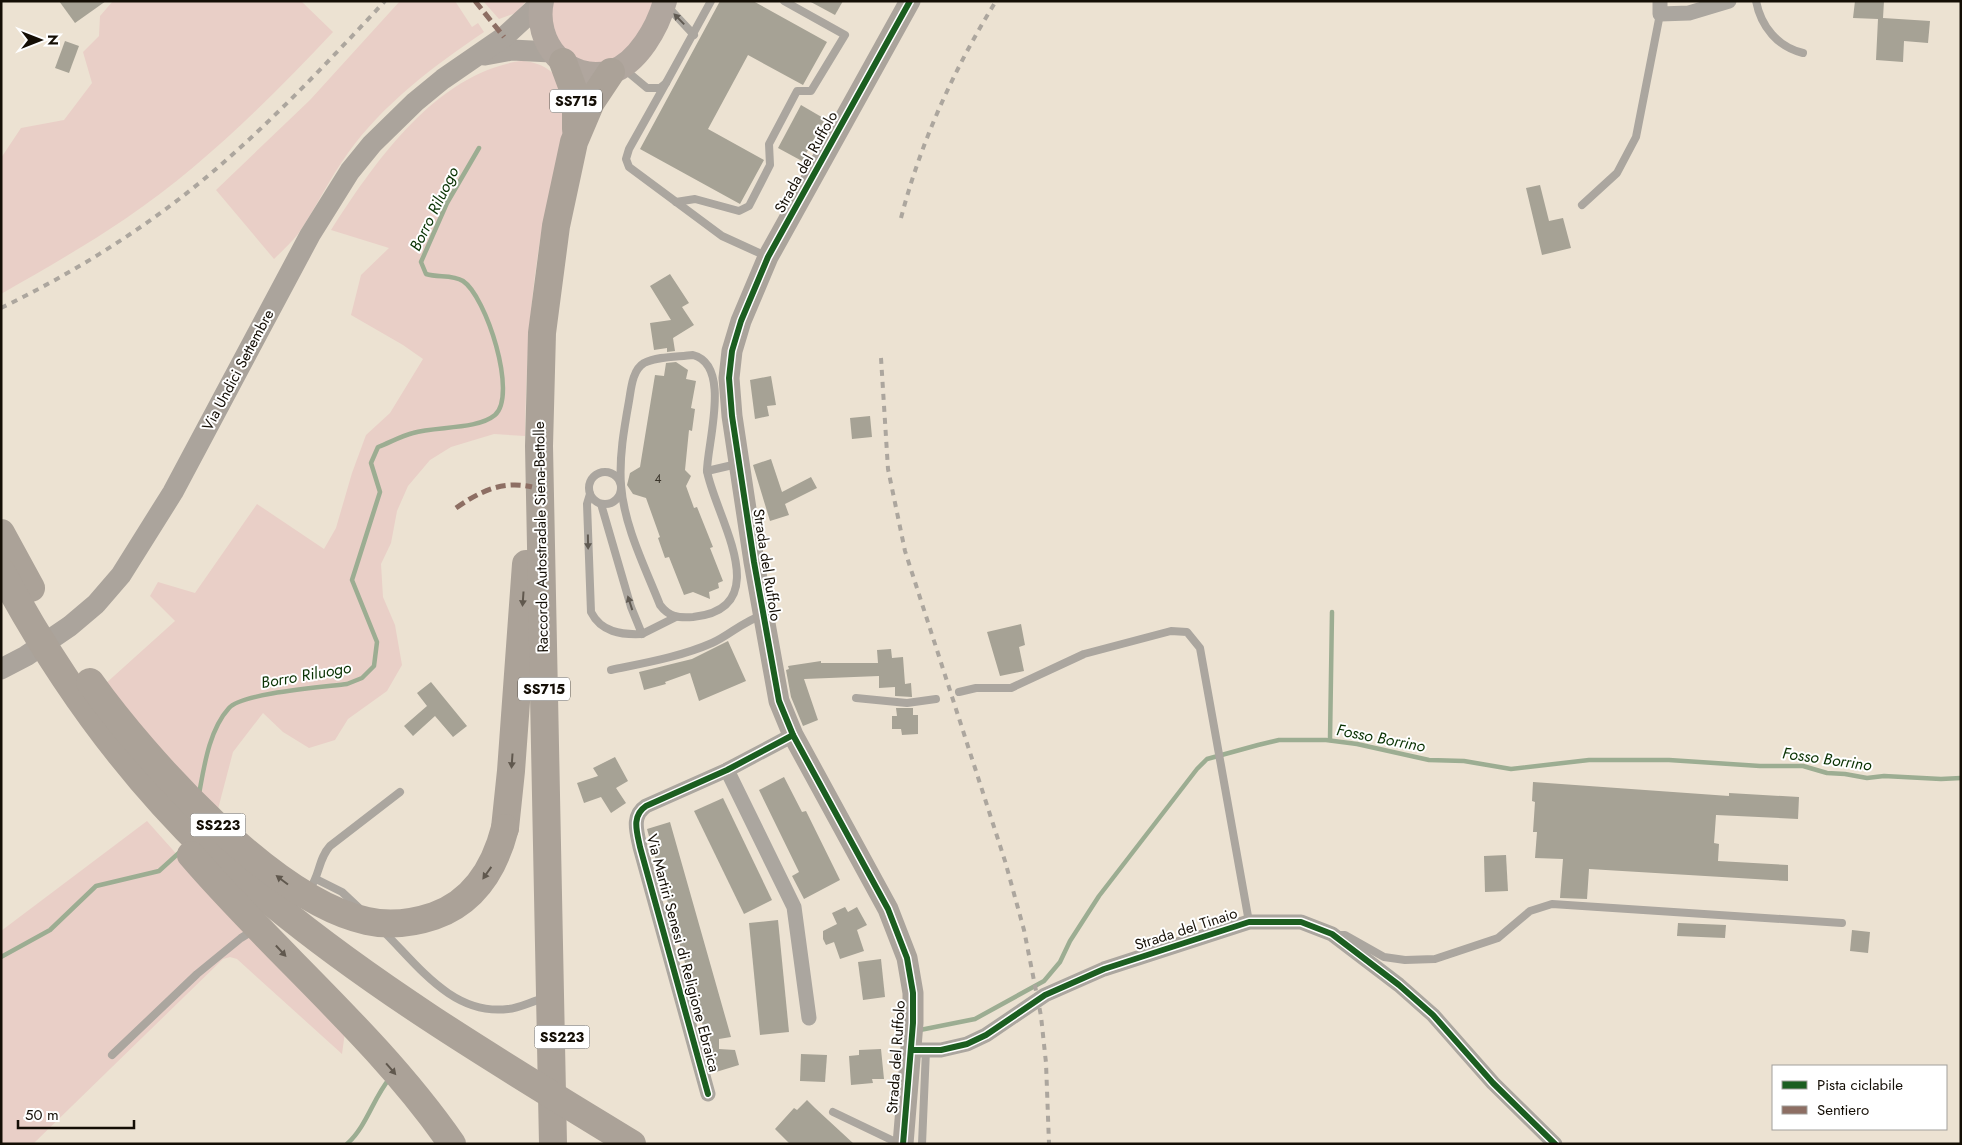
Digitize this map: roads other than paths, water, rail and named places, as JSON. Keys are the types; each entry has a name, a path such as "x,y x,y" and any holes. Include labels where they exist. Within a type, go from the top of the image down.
{"highway":[{"name":"Raccordo Autostradale Siena-Bettolle","path":"553,1144 539,446 540,369 546,295 556,226 574,142 576,97 557,57"},
{"name":"Raccordo Autostradale Siena-Bettolle","path":"574,142 590,102 616,69"},
{"name":"SS223","path":"1,533 72,656 126,728 170,777 227,833 280,879 312,900 342,914 380,923 408,922 440,914 460,903 483,880 493,865 504,828 511,771 532,487 539,446"},
{"name":"SS223","path":"1,552 64,661 109,724 178,807 278,913"},
{"name":"SS223","path":"1,570 52,659 118,751 158,799 206,849 278,913 367,976 632,1144"},
{"name":"SS223","path":"1,587 54,678 144,799 199,864 366,1040 416,1097 452,1144"},
{"name":"SS223","path":"549,931 560,978 565,1144"}],"main road":[{"path":"542,2 541,27 557,57 586,71 616,69 632,58 648,38 656,24 664,2"}],"street":[{"name":"Strada del Ruffolo","path":"901,1144 919,1050 907,958 888,910 793,735 779,701 763,615 729,396 730,367 741,322 768,257 910,1"},
{"path":"1660,8 1689,13 1729,1"},
{"name":"Via Undici Settembre","path":"1,669 26,656 70,626 89,610 117,580 173,492 288,274 340,185 372,144 395,120 429,90 504,37 542,2"},
{"name":"Via Undici Settembre","path":"468,62 495,52 512,50 557,57"},
{"name":"Via Martiri Senesi di Religione Ebraica","path":"708,1094 638,837 636,819 639,811 646,806 727,770 793,735"},
{"path":"727,770 794,907 809,1018"},
{"name":"Strada del Tinaio","path":"919,1050 967,1044 986,1035 1045,995 1104,969 1249,922 1301,922 1332,934 1399,985 1433,1015 1493,1083 1554,1144"}],"lane":[{"path":"711,1 694,35 629,149 626,159 632,171 722,236 768,257"},
{"path":"676,202 695,199 739,211 749,206 770,165 769,144 797,92 811,92 845,35 784,1"},
{"path":"1756,1 1767,28 1777,41 1790,50 1803,54"},
{"path":"664,2 694,35"},
{"path":"1582,205 1617,172 1636,137 1660,8"},
{"path":"616,69 647,88 654,90 666,83"},
{"path":"601,504 606,505 616,501 621,486 621,454 635,375 644,364 660,359 693,355 700,357 708,366 714,387 715,408 707,458 707,471 734,550 736,584 732,598 726,606 712,613 697,616 670,616 660,604 632,533 621,486 620,481 612,474 601,473 592,478 587,504 591,612 601,626 609,630 642,634 676,617"},
{"path":"707,471 739,464"},
{"path":"590,494 601,504 631,607 642,634"},
{"path":"611,670 699,649 714,642 745,622 763,615"},
{"path":"959,692 976,688 1011,688 1084,654 1171,631 1188,632 1200,648 1249,922"},
{"path":"856,698 907,703 936,699"},
{"path":"301,899 316,879 321,858 330,846 400,792"},
{"path":"316,879 342,892 390,938 418,970 435,985 452,996 475,1006 499,1010 517,1007 550,997"},
{"path":"1332,934 1345,935 1384,957 1405,960 1435,958 1498,938 1530,911 1552,904 1842,923"},
{"path":"112,1055 197,974 240,938 278,913"},
{"path":"919,1050 922,1144"},
{"path":"833,1112 901,1144"}],"waterway":[{"name":"Borro Riluogo","path":"199,794 205,761 212,738 222,717 229,708 250,698 347,684 362,678 374,666 377,642 352,580 380,492 371,463 378,447 413,433 487,420 495,415 501,404 503,388 501,368 496,346 481,305 472,290 463,281 426,274 421,262 447,203 479,148"},
{"path":"1330,740 1332,612"},
{"name":"Fosso Borrino","path":"920,1030 975,1019 1044,981 1060,962 1070,941 1099,896 1197,769 1207,759 1258,745 1279,740 1326,740 1357,744 1429,760 1464,761 1511,769 1589,760 1669,760 1760,766 1803,766 1827,773 1867,778 1884,776 1941,779 1961,778"},
{"name":"Borro Riluogo","path":"1,957 50,930 96,886 159,871 181,851"},
{"name":"Fosso Borrino","path":"347,1144 360,1129 390,1078"}],"railway":[{"path":"1,308 28,295 106,250 155,217 203,180 274,116 385,1"},
{"path":"901,218 918,161 940,106 966,53 996,1"},
{"path":"881,358 888,469 905,551 1005,861 1024,930 1041,1016 1046,1063 1049,1144"}]}
